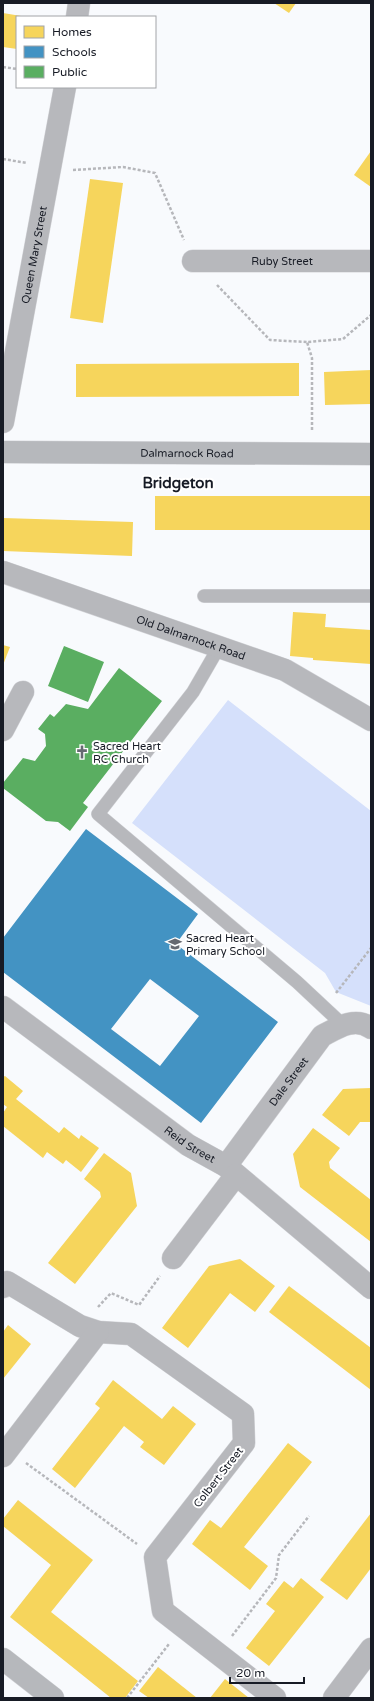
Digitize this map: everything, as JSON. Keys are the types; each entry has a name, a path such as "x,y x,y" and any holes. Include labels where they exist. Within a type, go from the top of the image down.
{"street":[{"path":"77,16 79,3"},
{"name":"Queen Mary Street","path":"3,422 65,88"},
{"name":"Ruby Street","path":"193,261 371,261"},
{"name":"Dalmarnock Road","path":"3,452 371,454"},
{"name":"Old Dalmarnock Road","path":"3,572 285,670 371,720"},
{"path":"3,730 23,692"},
{"name":"Reid Street","path":"3,1007 188,1145 231,1171 371,1288"},
{"name":"Dale Street","path":"173,1258 322,1036 343,1025 356,1023 369,1027"},
{"name":"Colbert Street","path":"5,1285 89,1329 130,1334 243,1414 244,1442 155,1557"},
{"path":"5,1453 89,1329"},
{"path":"155,1557 163,1612 276,1698"},
{"path":"334,1698 371,1649"},
{"path":"3,1659 53,1698"}],"lane":[{"path":"204,596 371,596"},
{"path":"219,647 193,692 98,814 297,982 343,1025"}],"path":[{"path":"3,66 16,69"},
{"path":"3,159 74,170 123,167 155,173 193,261 270,340 307,342 343,338 371,315"},
{"path":"307,342 312,358 312,454"},
{"path":"343,1025 336,992 371,948"},
{"path":"89,1329 111,1293 140,1305 173,1258"},
{"path":"5,1453 155,1557"},
{"path":"218,1654 276,1578 279,1555 309,1516"},
{"path":"127,1698 183,1627"}],"shaded area":[{"path":"228,700 371,811 371,1006 336,992 325,973 132,823"}],"building: Homes":[{"path":"274,3 296,3 289,13"},
{"path":"3,13 21,16 16,16 16,49 3,47"},
{"path":"371,151 371,187 354,175"},
{"path":"90,179 123,183 103,323 70,318"},
{"path":"299,363 299,396 76,397 76,364"},
{"path":"371,370 371,404 325,405 324,372"},
{"path":"155,496 371,496 371,530 155,530"},
{"path":"3,518 133,522 132,556 3,551"},
{"path":"293,612 326,614 325,627 371,630 371,664 313,660 313,658 290,656"},
{"path":"3,645 10,647 3,665"},
{"path":"5,1076 23,1091 16,1099 59,1133 64,1127 79,1139 81,1135 99,1148 81,1172 66,1160 63,1164 47,1152 43,1158 3,1126 3,1113 7,1107 3,1104 3,1077"},
{"path":"371,1088 371,1122 360,1122 349,1136 322,1115 343,1089"},
{"path":"313,1128 340,1148 329,1162 330,1168 371,1200 371,1242 300,1187 293,1154"},
{"path":"104,1153 131,1173 137,1206 75,1284 48,1263 101,1197 100,1192 84,1179"},
{"path":"240,1259 275,1286 255,1312 230,1293 188,1348 162,1328 209,1266"},
{"path":"289,1286 371,1348 371,1390 269,1312"},
{"path":"8,1325 31,1344 3,1379 3,1332"},
{"path":"113,1380 162,1419 173,1406 196,1424 164,1465 140,1447 144,1442 124,1426 75,1488 52,1469 100,1408 95,1404"},
{"path":"288,1443 312,1462 244,1547 268,1566 250,1590 192,1544 210,1520 221,1528"},
{"path":"18,1500 93,1560 51,1612 138,1681 125,1698 111,1698 10,1617 51,1565 3,1526 3,1519"},
{"path":"371,1513 371,1568 347,1600 320,1580"},
{"path":"301,1578 324,1597 269,1666 246,1648 275,1611 266,1604 284,1581 293,1588"},
{"path":"158,1667 197,1698 149,1698 139,1691"},
{"path":"225,1679 249,1698 210,1698"}],"building: Schools":[{"path":"86,829 198,914 176,944 278,1022 201,1123 3,972 3,938","holes":["150,979 199,1016 160,1066 111,1029"]}],"building: Public":[{"path":"64,646 104,662 88,702 48,686"},
{"name":"Sacred Heart RC Church","path":"119,668 162,701 83,803 88,807 70,831 58,822 46,821 3,788 3,783 23,758 35,761 46,746 45,734 38,729 50,714 54,717 66,704 88,709"}],"place":[{"name":"Sacred Heart RC Church","path":"82,752"},
{"name":"Sacred Heart Primary School","path":"175,944"}],"district":[{"name":"Bridgeton","path":"178,483"}]}
